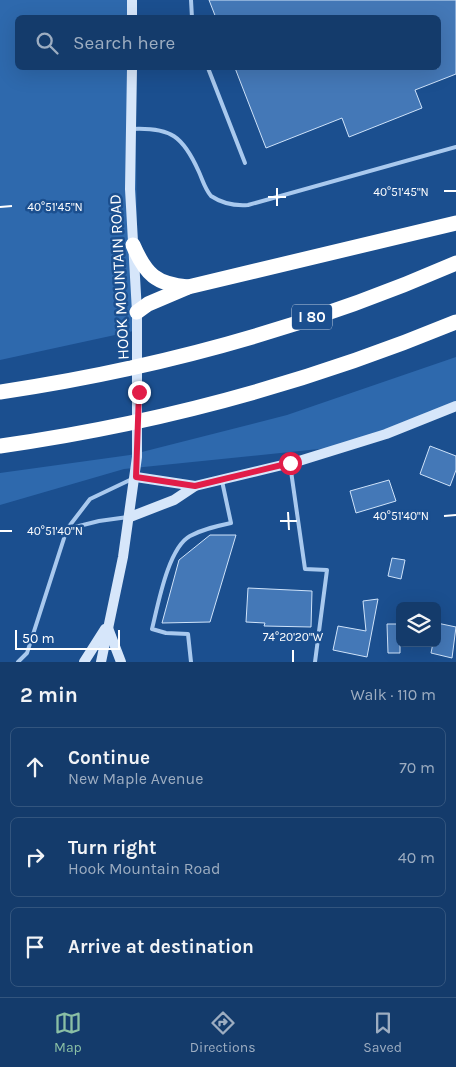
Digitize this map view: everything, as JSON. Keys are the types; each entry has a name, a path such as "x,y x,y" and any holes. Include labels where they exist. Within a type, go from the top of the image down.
{"highway":[{"path":"137,312 148,304 188,287 456,223"},
{"path":"133,245 145,269 153,278 171,285 188,287"},
{"name":"I 80","path":"0,392 112,372 163,360 309,318 365,299 456,263"},
{"path":"0,446 163,416 326,370 374,354 456,322"}],"main road":[{"path":"132,0 132,15"},
{"name":"HOOK MOUNTAIN ROAD","path":"100,662 130,517 136,477 139,392 137,312 130,189 132,70"},
{"path":"136,477 195,486 222,481 386,434 456,406"},
{"path":"130,517 174,500 195,486"},
{"path":"84,662 107,626"},
{"path":"107,626 121,662"}],"lane":[{"path":"191,0 192,15"},
{"path":"209,70 244,163"},
{"path":"131,129 150,128 175,136 188,149 212,196 219,201 238,206 248,205 456,147"},
{"path":"290,463 305,569 327,570 315,662"},
{"path":"18,662 28,653 67,529 90,499 136,477"},
{"path":"192,662 188,634 166,633 152,629 173,555 188,536 213,526 231,523 222,481"},
{"path":"67,529 98,521 130,517"}],"shaded area":[{"path":"0,0 134,0 134,15 15,15 15,70 135,70 138,330 0,360"},
{"path":"456,357 456,402 348,446 124,469 0,505 0,473 130,455 287,415"}],"building":[{"path":"209,0 456,0 456,74 415,90 422,108 349,137 342,118 266,148 236,70 441,70 441,15 215,15"},
{"path":"430,446 456,456 456,470 450,486 420,474"},
{"path":"389,480 396,501 356,513 350,491"},
{"path":"210,535 236,535 210,622 162,623 179,560"},
{"path":"392,558 405,560 401,579 388,576"},
{"path":"248,588 312,591 311,627 264,626 265,623 246,622"},
{"path":"378,599 367,657 333,650 338,626 366,631 363,601"},
{"path":"387,624 396,624 396,647 400,647 400,653 388,653"},
{"path":"441,624 456,627 452,658 431,653 432,647 441,647"}],"route":[{"path":"139,392 136,477 195,486 290,463"}]}
